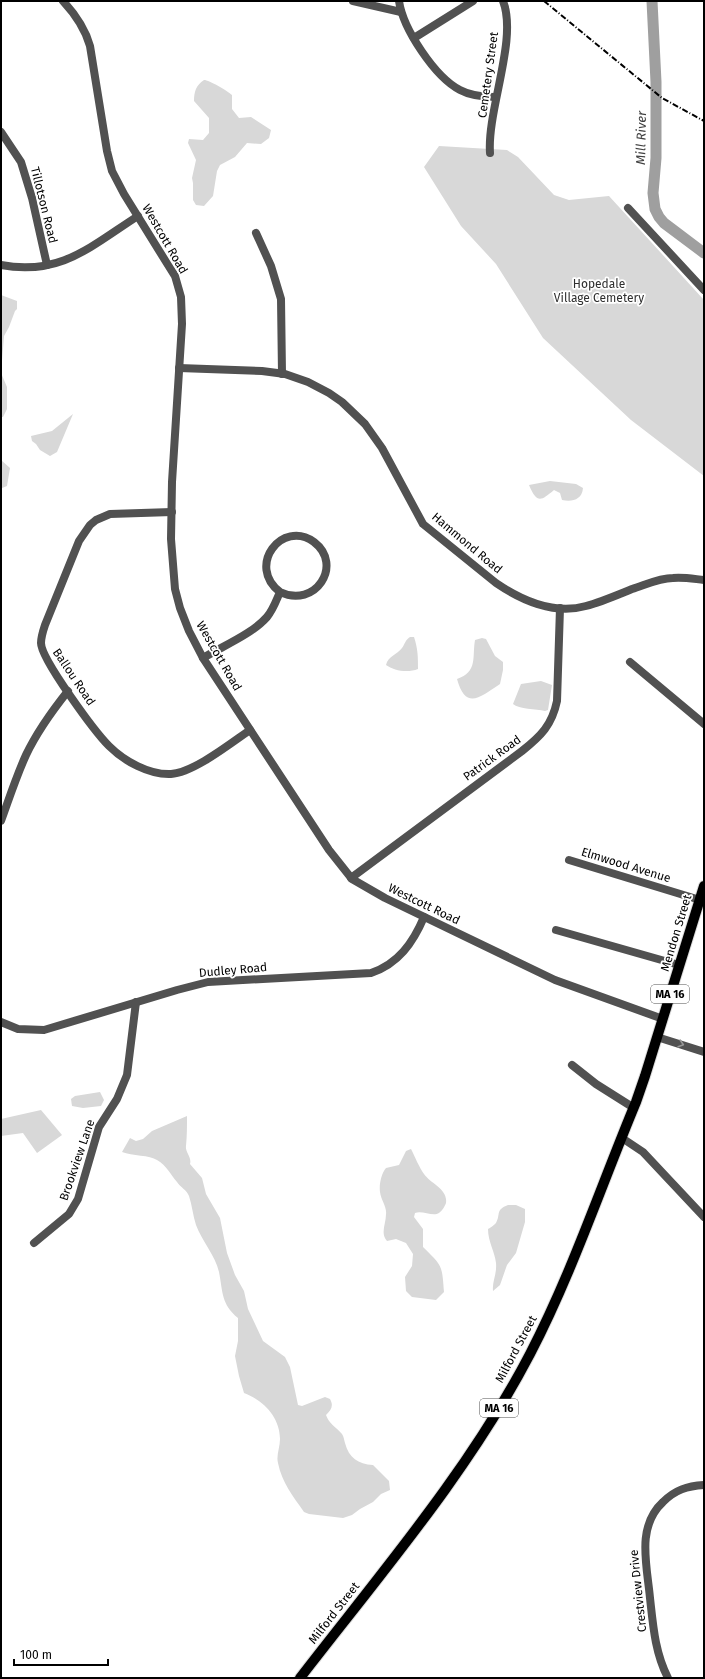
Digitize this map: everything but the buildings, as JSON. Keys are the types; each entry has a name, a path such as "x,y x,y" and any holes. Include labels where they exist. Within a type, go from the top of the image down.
{"main road":[{"name":"Mendon Street","path":"635,1105 704,886"},
{"name":"Milford Street","path":"300,1678 406,1542 480,1439 529,1355 549,1314 574,1258 635,1105"}],"street":[{"name":"Westcott Road","path":"63,1 80,21 90,46 107,151 112,171 168,265 178,286 182,324 171,539 175,589 180,608 189,631 203,658 329,850 351,878 362,887 555,980 663,1018"},
{"path":"353,1 401,12"},
{"path":"399,1 406,26 439,74 454,86 470,94 496,98"},
{"path":"414,38 473,1"},
{"name":"Cemetery Street","path":"490,153 496,98 506,34 506,12 503,1"},
{"name":"Tillotson Road","path":"1,132 21,162 32,198 47,265"},
{"path":"628,208 704,290"},
{"path":"1,264 24,268 60,263 84,252 138,216"},
{"path":"256,233 271,266 281,299 282,374"},
{"name":"Hammond Road","path":"179,368 262,371 282,374 308,382 329,393 342,402 366,424 382,448 418,515 432,532 507,591 527,600 560,608 585,606 664,579 685,578 704,580"},
{"name":"Ballou Road","path":"172,512 120,513 104,515 90,525 79,541 45,625 41,643 42,650 52,669 109,746 130,762 156,773 177,773 195,765 250,730"},
{"path":"294,536 314,542 322,552 326,563 325,575 319,586 310,594 298,597 286,595 280,592 267,577 266,563 271,550 281,540 294,536"},
{"path":"203,658 257,626 267,617 280,592"},
{"name":"Patrick Road","path":"351,878 522,751 547,728 555,712 557,701 560,608"},
{"path":"630,662 704,724"},
{"path":"1,821 26,755 48,718 68,691"},
{"name":"Elmwood Avenue","path":"569,860 700,900"},
{"name":"Dudley Road","path":"1,1022 18,1029 44,1030 208,982 371,973 386,967 402,954 415,935 424,917"},
{"path":"556,930 679,965"},
{"name":"Brookview Lane","path":"34,1242 69,1214 78,1199 99,1127 117,1099 127,1076 136,1002"},
{"path":"657,1037 704,1052"},
{"path":"572,1065 596,1084 635,1105"},
{"path":"622,1138 642,1152 704,1217"},
{"name":"Crestview Drive","path":"668,1678 656,1644 646,1556 647,1527 654,1512 666,1498 684,1488 704,1485"}],"green space":[{"path":"204,80 218,86 232,95 232,109 239,118 251,117 271,130 269,138 261,144 247,143 235,157 220,165 217,171 213,196 204,206 196,205 193,200 192,178 196,160 188,143 189,139 203,140 209,133 209,118 194,101 196,89"},
{"name":"Hopedale Village Cemetery","path":"439,146 507,150 518,157 554,195 569,200 609,196 704,300 704,476 631,420 543,338 496,264 461,226 424,167"},
{"path":"1,295 17,301 17,309 4,336 1,373"},
{"path":"1,373 7,387 7,409 3,417 1,417"},
{"path":"73,414 57,452 50,456 40,450 32,441 31,436 52,431"},
{"path":"1,460 10,468 7,486 2,488"},
{"path":"550,481 576,484 583,488 581,495 579,498 573,500 562,500 560,493 554,490 546,497 540,499 537,498 529,485"},
{"path":"410,637 414,637 418,653 418,669 401,671 386,665 387,662 403,647"},
{"path":"482,638 486,639 495,656 503,662 500,684 480,697 469,698 461,689 457,679 464,676 471,668 474,658 475,640"},
{"path":"541,681 552,685 548,710 545,711 523,708 513,704 521,684"},
{"path":"100,1092 104,1100 101,1106 83,1108 72,1106 71,1099 75,1096"},
{"path":"41,1110 62,1135 37,1153 23,1133 1,1136 1,1119"},
{"path":"187,1116 186,1148 190,1159 190,1164 202,1178 206,1194 220,1218 227,1253 235,1275 244,1291 248,1309 263,1341 285,1357 290,1367 298,1405 302,1406 325,1397 330,1399 332,1404 326,1415 327,1418 344,1437 349,1453 359,1462 373,1465 389,1481 390,1490 381,1494 373,1502 352,1515 343,1518 309,1514 304,1512 292,1495 282,1477 278,1463 277,1457 280,1439 274,1417 258,1400 244,1393 235,1356 238,1341 238,1318 228,1308 222,1292 217,1266 196,1225 188,1194 178,1184 166,1167 154,1158 122,1152 130,1138 136,1141 143,1139 152,1131"},
{"path":"411,1149 424,1174 442,1190 446,1198 446,1204 439,1213 434,1214 418,1212 415,1213 414,1217 423,1229 423,1247 440,1266 443,1276 444,1292 436,1300 412,1297 406,1291 405,1277 412,1266 413,1254 406,1243 396,1239 387,1241 384,1235 386,1211 380,1192 382,1176 386,1168 399,1165 406,1151"},
{"path":"508,1205 516,1205 525,1209 525,1222 516,1253 507,1265 500,1285 493,1291 496,1263 488,1229 496,1223 501,1209"}],"waterway":[{"name":"Mill River","path":"652,1 656,82 656,158 653,193 655,209 664,223 704,253"}],"railway":[{"path":"544,1 662,98 704,121"}]}
